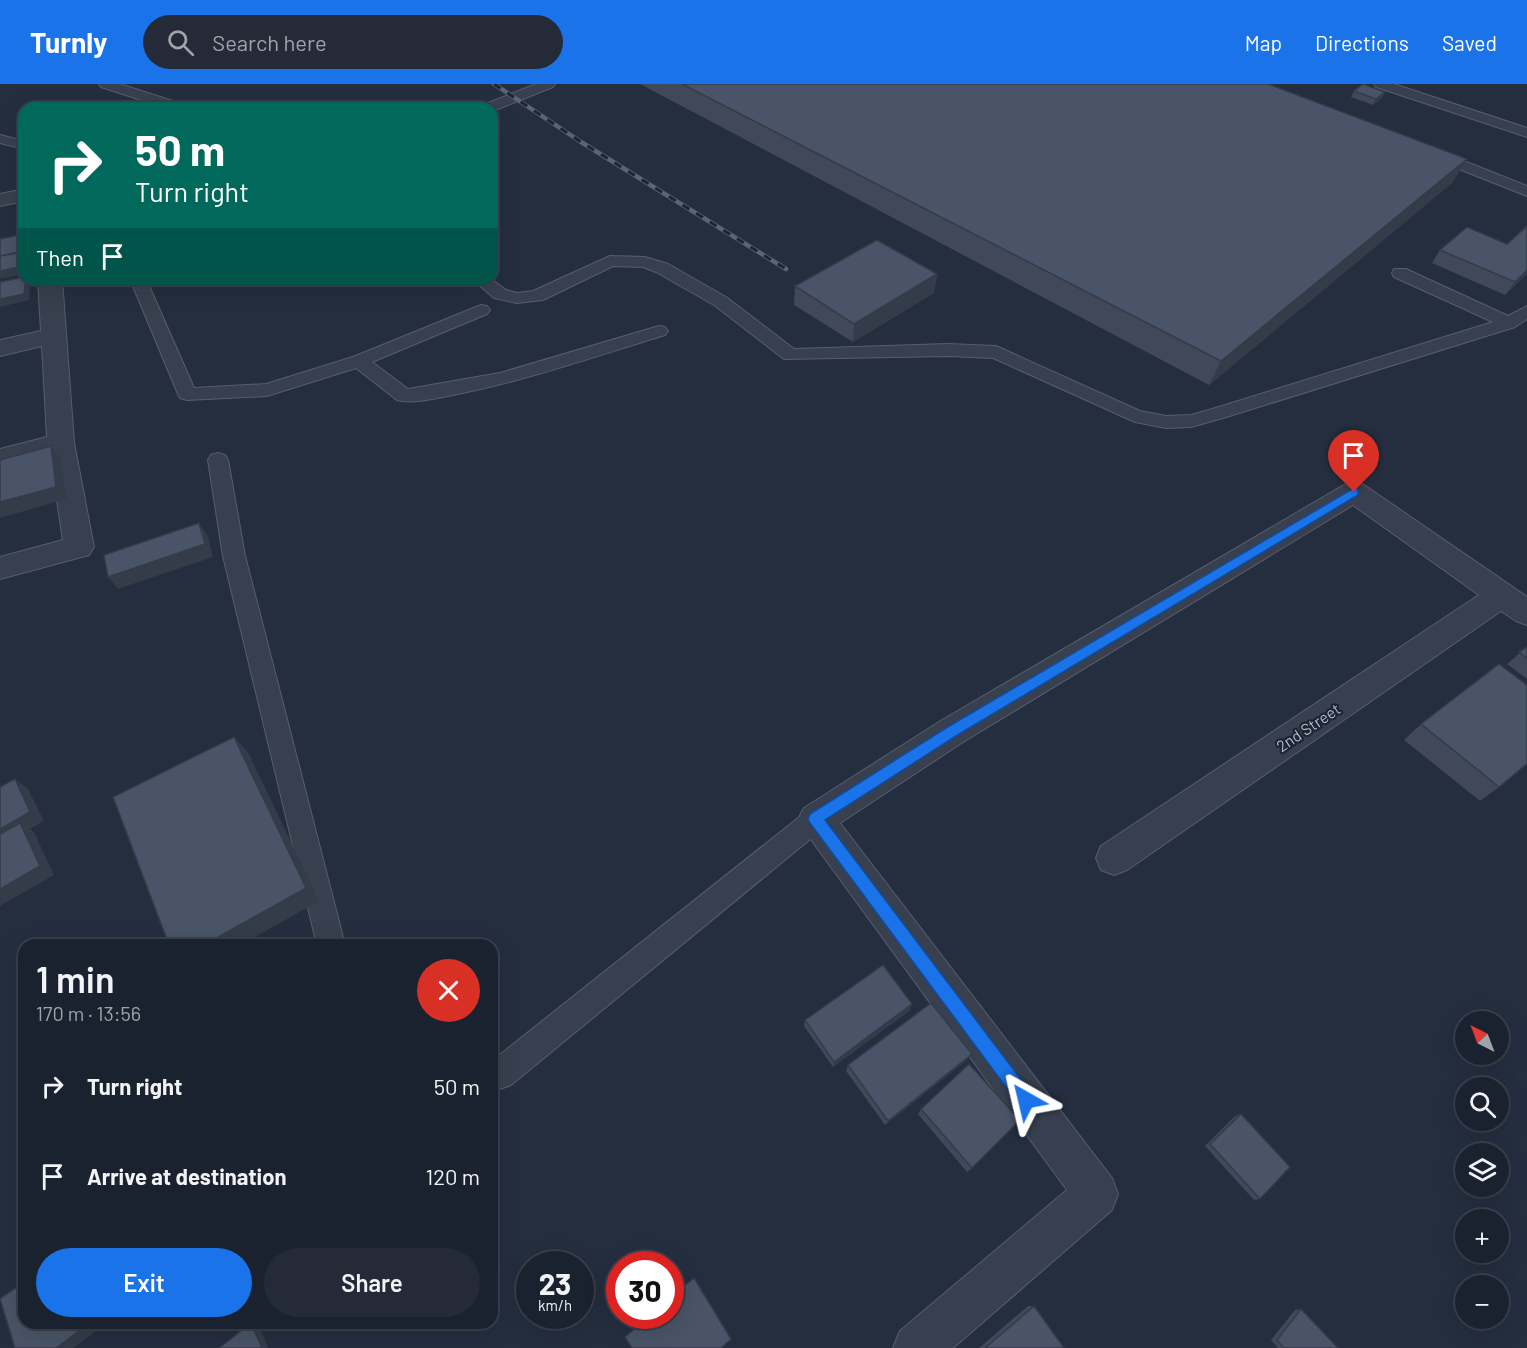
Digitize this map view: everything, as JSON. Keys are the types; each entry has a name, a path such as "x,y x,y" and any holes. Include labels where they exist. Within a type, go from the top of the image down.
{"street":[{"path":"0,200 18,196"},
{"path":"0,568 79,547 61,443 50,285"},
{"path":"0,348 54,336"},
{"path":"0,458 61,443"},
{"path":"918,1348 1096,1194 816,819 951,732 1354,492 1515,604"},
{"name":"2nd Street","path":"1114,858 1515,604"}],"lane":[{"path":"106,84 162,102"},
{"path":"498,104 549,84"},
{"path":"1381,84 1527,133"},
{"path":"0,140 18,144"},
{"path":"1421,155 1464,165 1527,190"},
{"path":"488,285 500,294 517,298 537,296 610,261 645,262 662,268 720,301 790,356 948,350 996,352 1135,416 1166,422 1191,421 1216,414 1509,323 1527,311"},
{"path":"1400,273 1509,323"},
{"path":"141,285 187,394 267,390 359,361 481,310"},
{"path":"359,361 404,396 447,392 659,331"},
{"path":"218,460 234,556 330,939"},
{"path":"498,1075 816,819"}],"building":[{"path":"682,84 1268,84 1467,159 1221,361"},
{"path":"1363,84 1385,92 1376,99 1354,91"},
{"path":"1527,226 1527,270 1515,282 1440,250 1467,227 1507,244"},
{"path":"18,235 18,252 0,256 0,239"},
{"path":"877,240 937,274 854,324 795,286"},
{"path":"18,253 18,267 0,271 0,256"},
{"path":"18,278 18,285 25,285 24,294 0,299 0,282"},
{"path":"51,446 56,487 0,502 0,460"},
{"path":"199,523 205,544 108,577 104,555"},
{"path":"1527,647 1527,658 1519,652"},
{"path":"1499,664 1527,685 1527,764 1499,787 1421,724"},
{"path":"234,737 306,888 215,939 167,939 113,797"},
{"path":"15,779 30,812 0,829 0,787"},
{"path":"20,823 40,866 0,889 0,834"},
{"path":"883,965 912,1004 834,1062 805,1020"},
{"path":"931,1003 972,1054 888,1121 848,1065"},
{"path":"969,1064 1020,1120 972,1168 921,1109"},
{"path":"1241,1114 1290,1167 1260,1199 1210,1144"},
{"path":"694,1278 731,1339 721,1348 632,1348 625,1337 635,1329 684,1329 684,1286"},
{"path":"18,1286 18,1329 82,1329 56,1348 15,1348 0,1299"},
{"path":"1034,1306 1064,1348 985,1348"},
{"path":"1301,1309 1338,1348 1284,1348 1277,1340"},
{"path":"243,1329 254,1329 262,1348 219,1348"}],"railway":[{"path":"494,84 581,142 786,269"}],"route":[{"path":"1026,1100 816,819 951,732 1354,492"}]}
